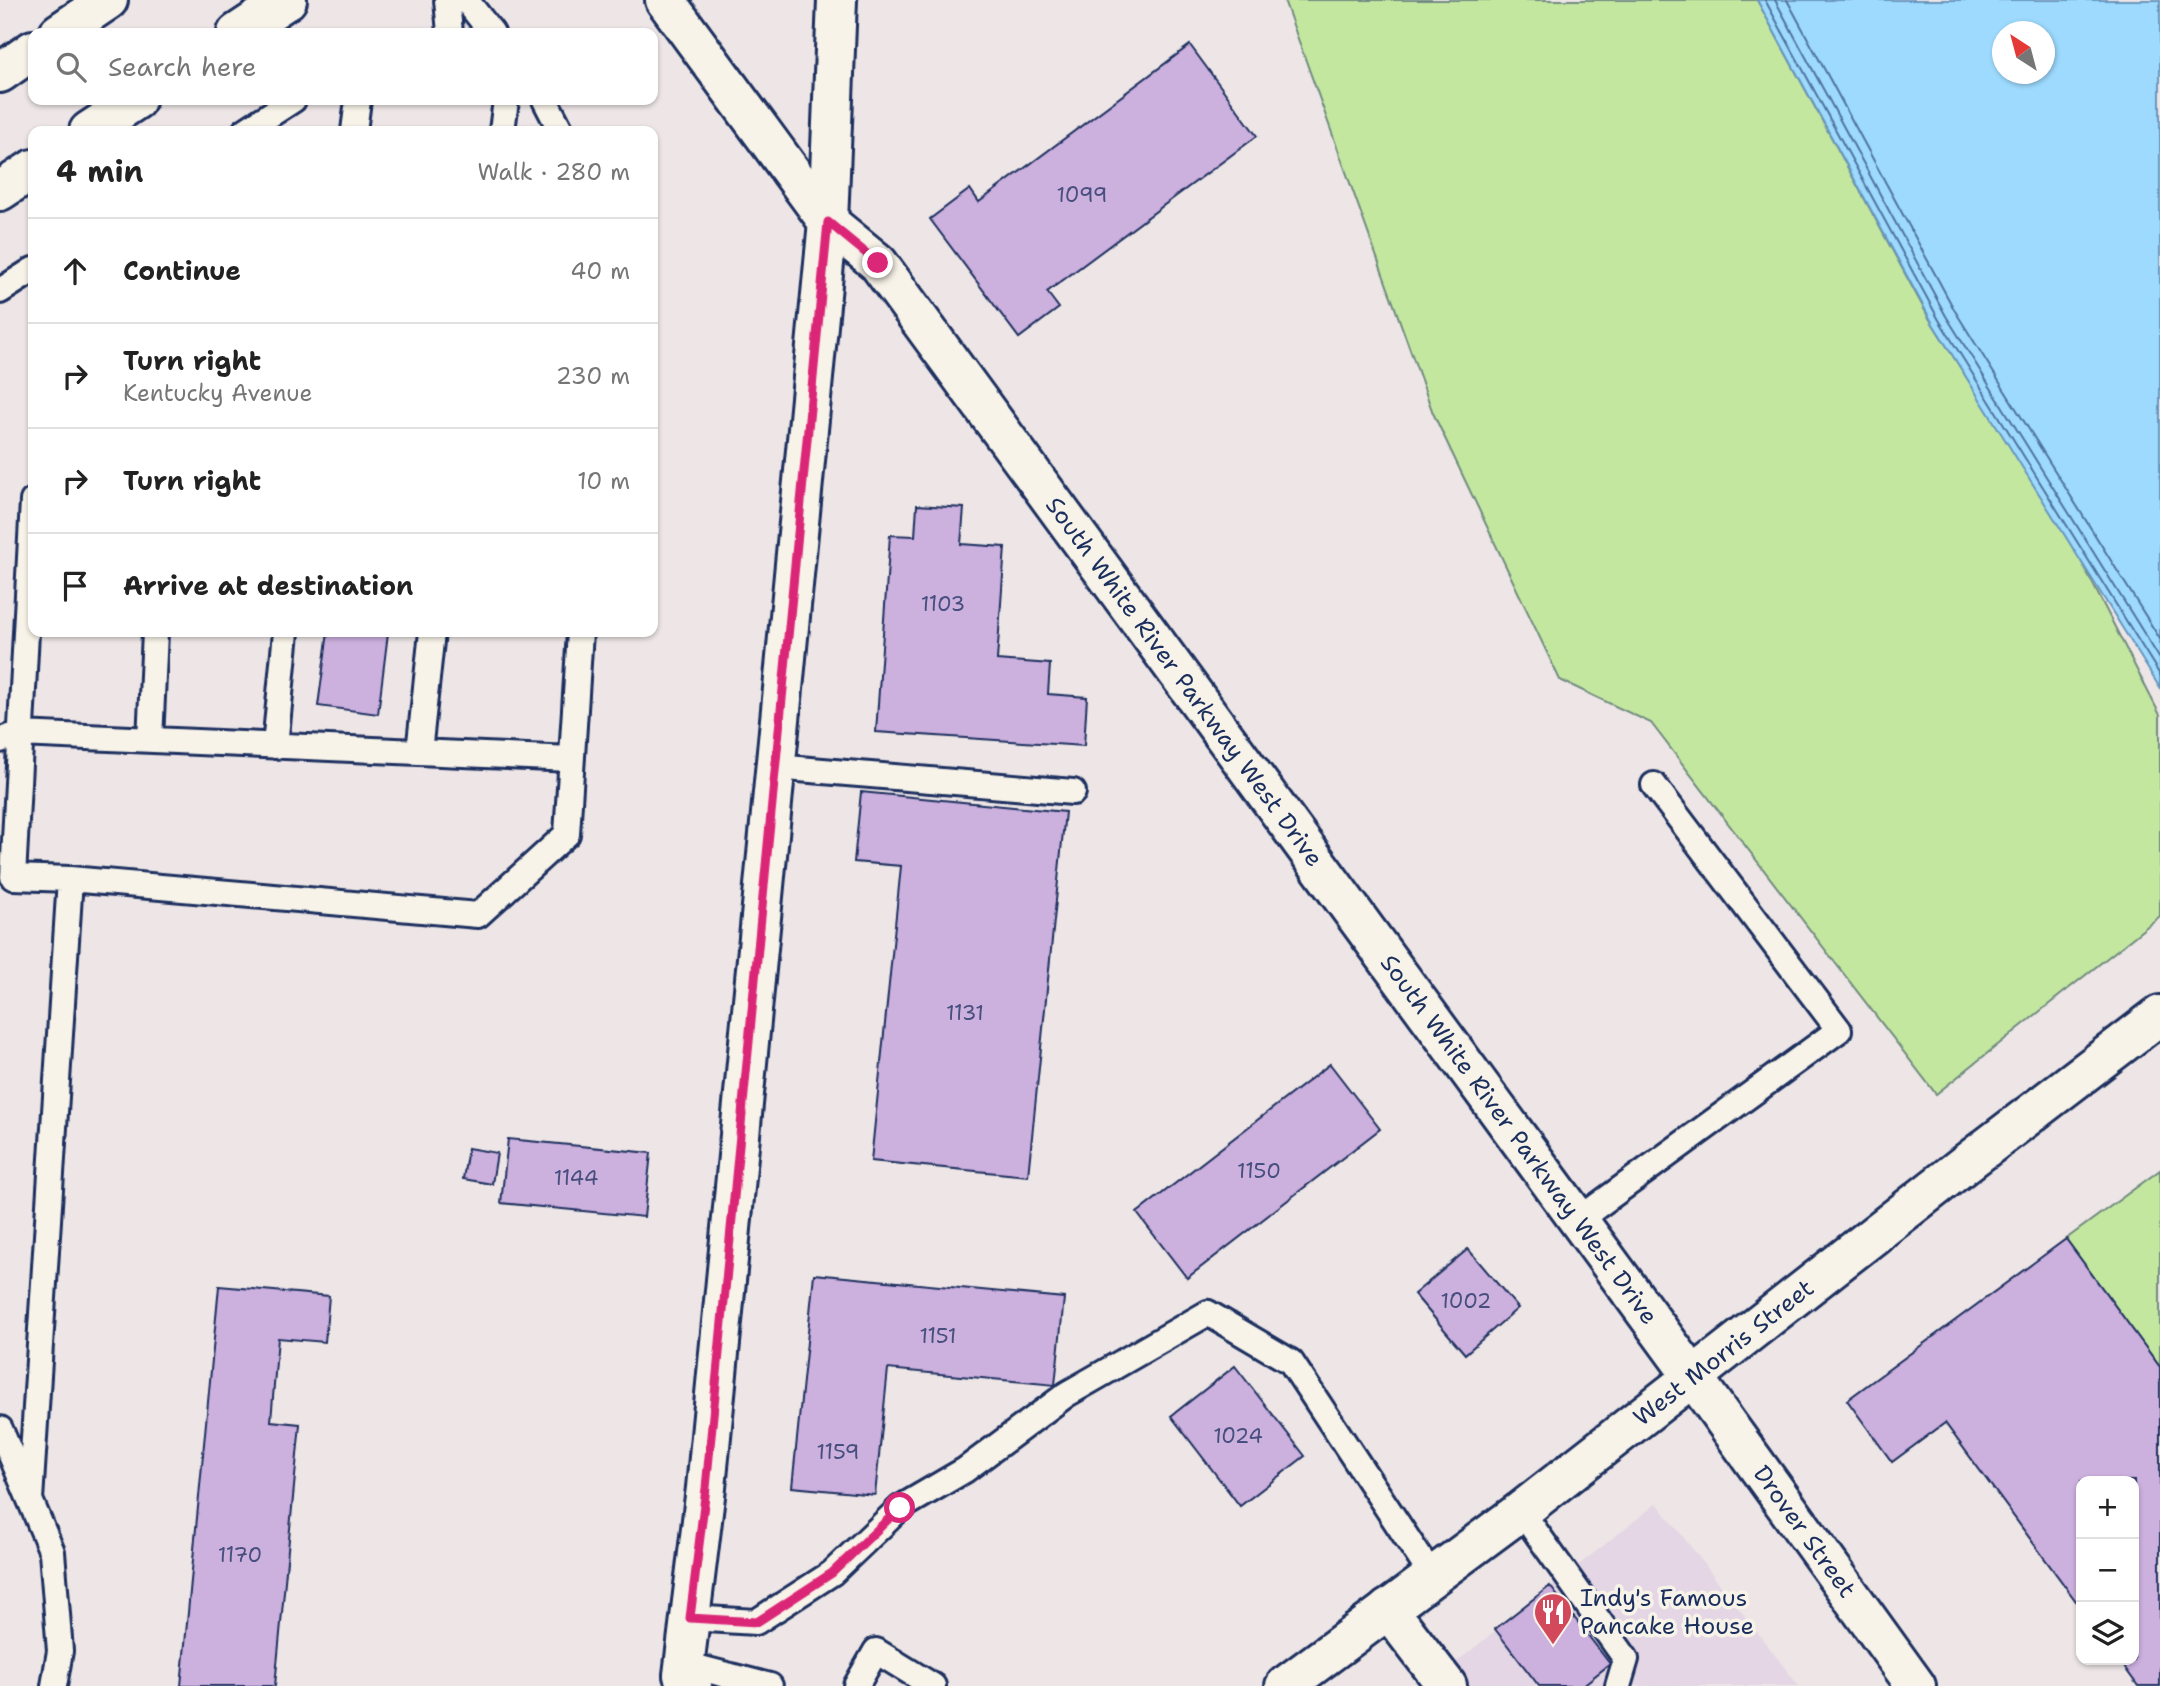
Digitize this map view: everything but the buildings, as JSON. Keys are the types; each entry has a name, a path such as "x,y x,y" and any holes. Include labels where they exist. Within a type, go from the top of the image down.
{"main road":[{"path":"66,28 108,0"},
{"path":"245,28 287,0"},
{"name":"South White River Parkway West Drive","path":"665,0 828,222 878,263 1693,1377"},
{"path":"682,1678 706,1488 828,222 837,0"},
{"path":"0,73 28,53"},
{"path":"97,126 128,105"},
{"path":"0,191 28,172"},
{"name":"West Morris Street","path":"1286,1686 1521,1511 1965,1164 2160,1016"},
{"name":"Drover Street","path":"1693,1377 1916,1686"},
{"path":"1388,1609 1447,1686"}],"lane":[{"path":"447,0 450,28"},
{"path":"466,0 488,28"},
{"path":"253,126 285,105"},
{"path":"355,126 357,105"},
{"path":"503,126 505,105"},
{"path":"548,105 558,126"},
{"path":"0,291 28,273"},
{"path":"28,552 10,737 13,877 70,879 478,915 567,834 580,637"},
{"path":"150,740 155,637"},
{"path":"275,746 286,637"},
{"path":"419,752 431,637"},
{"path":"10,737 150,740 571,759"},
{"path":"775,767 1073,792"},
{"path":"1578,1220 1839,1030 1654,785"},
{"path":"30,1500 70,879"},
{"path":"690,1618 757,1622 832,1573 900,1508 965,1470 1067,1394 1208,1313 1291,1362 1432,1576"},
{"path":"0,1429 52,1552 60,1651 54,1686"},
{"path":"1521,1511 1626,1659 1618,1686"},
{"path":"856,1686 876,1651 933,1686"},
{"path":"682,1678 770,1686"}],"shaded area":[{"path":"1657,1503 1799,1686 1426,1686"}],"green space":[{"path":"1284,0 1757,0 1929,318 2075,549 2160,715 2160,916 1936,1094 1651,723 1560,680 1433,413"},
{"path":"2160,1170 2160,1367 2066,1239"}],"water":[{"path":"1757,0 2160,0 2160,688 1933,324"}],"place":[{"name":"Indy's Famous Pancake House","path":"1553,1646"}],"route":[{"path":"878,263 828,222 706,1488 690,1618 757,1622 832,1573 900,1508"}]}
